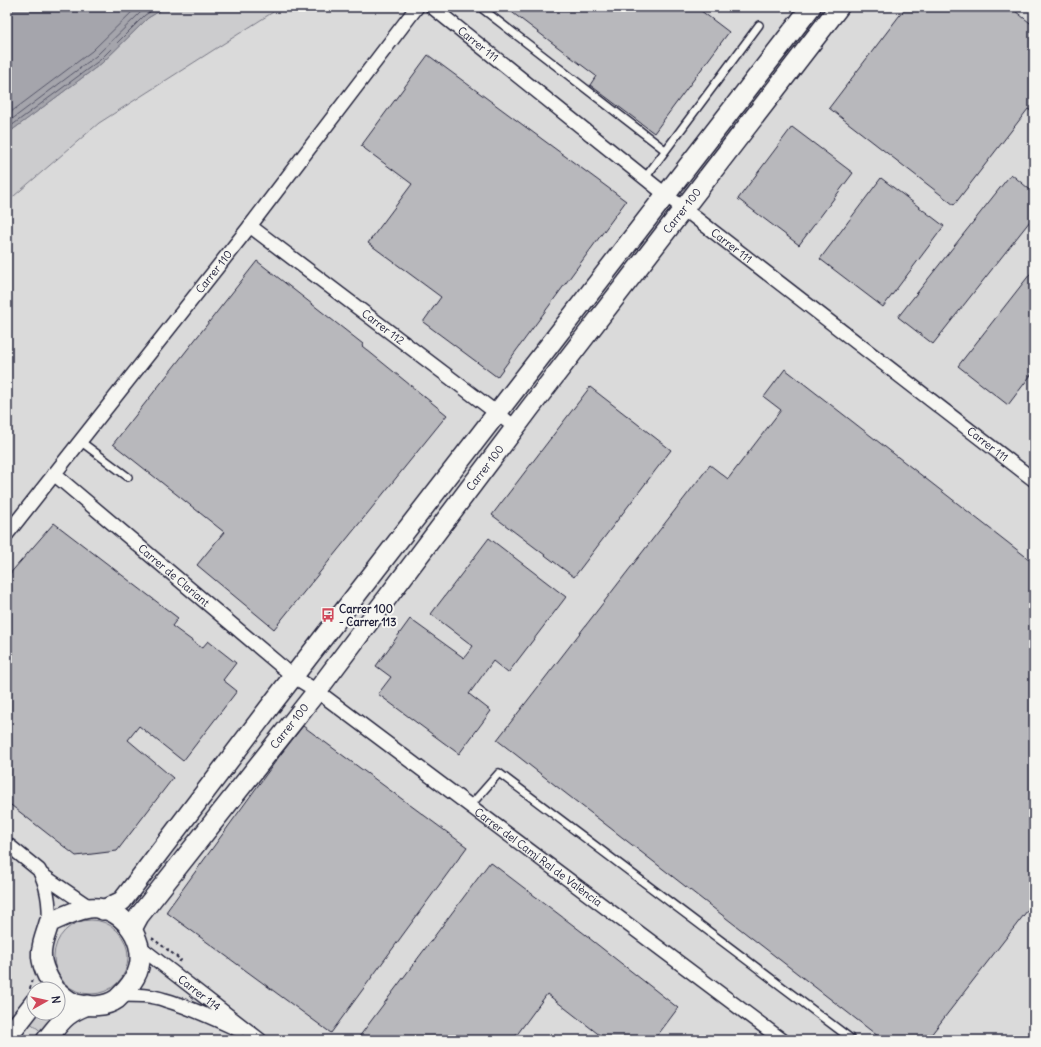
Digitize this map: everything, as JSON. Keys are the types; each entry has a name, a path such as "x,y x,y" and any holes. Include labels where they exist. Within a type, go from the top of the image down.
{"street":[{"name":"Carrer 110","path":"7,534 250,226 417,7"},
{"name":"Carrer 111","path":"432,7 666,195 1034,480"},
{"name":"Carrer 100","path":"49,923 76,911 97,909 122,901 130,892 294,677 812,7"},
{"name":"Carrer 100","path":"132,929 139,916 317,691 515,427 839,7"},
{"name":"Carrer 112","path":"250,226 515,427"},
{"name":"Carrer de Clariant","path":"54,474 294,677"},
{"name":"Carrer del Camí Ral de València","path":"294,677 317,691 782,1040"},
{"path":"7,844 39,870 49,898 49,923 42,948 41,960 51,981"},
{"path":"41,874 97,909 108,910 119,916 132,929 136,937 144,945 139,967 133,982 117,999 106,1004 96,1006 76,1004 66,999"},
{"name":"Carrer 114","path":"144,945 260,1040"},
{"path":"43,981 45,971"},
{"name":"Carrer 114","path":"121,995 145,996 164,999 207,1016 260,1040"},
{"path":"46,1040 64,1018 73,1011 88,1005"},
{"path":"7,1038 26,1013"}],"lane":[{"path":"480,7 665,150"},
{"path":"645,178 759,25"},
{"path":"80,441 128,477"},
{"path":"470,806 499,773 850,1038 849,1040"}],"path":[{"name":"Carrer 114","path":"144,945 182,960 176,967"}],"shaded area":[{"path":"166,7 281,7 99,123 7,202 7,134 102,63 148,18"},
{"path":"281,7 1034,7 1034,1040 7,1040 7,202 99,123"},
{"path":"84,920 98,920 112,926 122,936 128,950 128,964 122,978 112,988 98,994 84,994 70,988 66,984 66,981 63,981 60,978 54,964 54,950 60,936 70,926"},
{"path":"28,1021 52,1021 43,1033"}],"water":[{"path":"7,7 166,7 148,18 102,63 7,134"}],"building":[{"path":"505,7 642,7 647,11 650,7 696,7 729,32 654,133 590,85 596,76"},
{"path":"906,7 1010,7 1034,26 1034,113 1028,109 954,205 829,108"},
{"path":"428,55 626,201 497,377 423,322 441,297 368,243 412,184 361,146"},
{"path":"792,127 853,173 799,245 738,199"},
{"path":"1011,174 1034,193 1034,216 933,344 898,317"},
{"path":"881,178 944,226 883,307 820,259"},
{"path":"257,261 363,344 362,346 447,415 274,629 197,565 224,532 113,444"},
{"path":"1034,269 1034,371 1008,405 958,366"},
{"path":"785,369 1034,563 1034,902 927,1040 883,1040 497,740 710,465 728,479 781,410 764,397"},
{"path":"590,387 671,450 574,577 492,515"},
{"path":"54,523 178,618 172,626 202,648 208,641 236,663 223,680 237,691 183,761 139,726 128,740 173,778 117,851 76,856 7,802 7,577"},
{"path":"489,538 566,597 508,673 493,661 469,694 491,711 459,754 378,694 391,677 376,666 410,619 464,658 473,646 431,614"},
{"path":"303,726 467,847 331,1033 166,912"},
{"path":"490,862 590,938 678,1008 654,1040 606,1040 547,994 513,1040 364,1040 359,1037"}],"place":[{"name":"Carrer 100 - Carrer 113","path":"328,615"}]}
